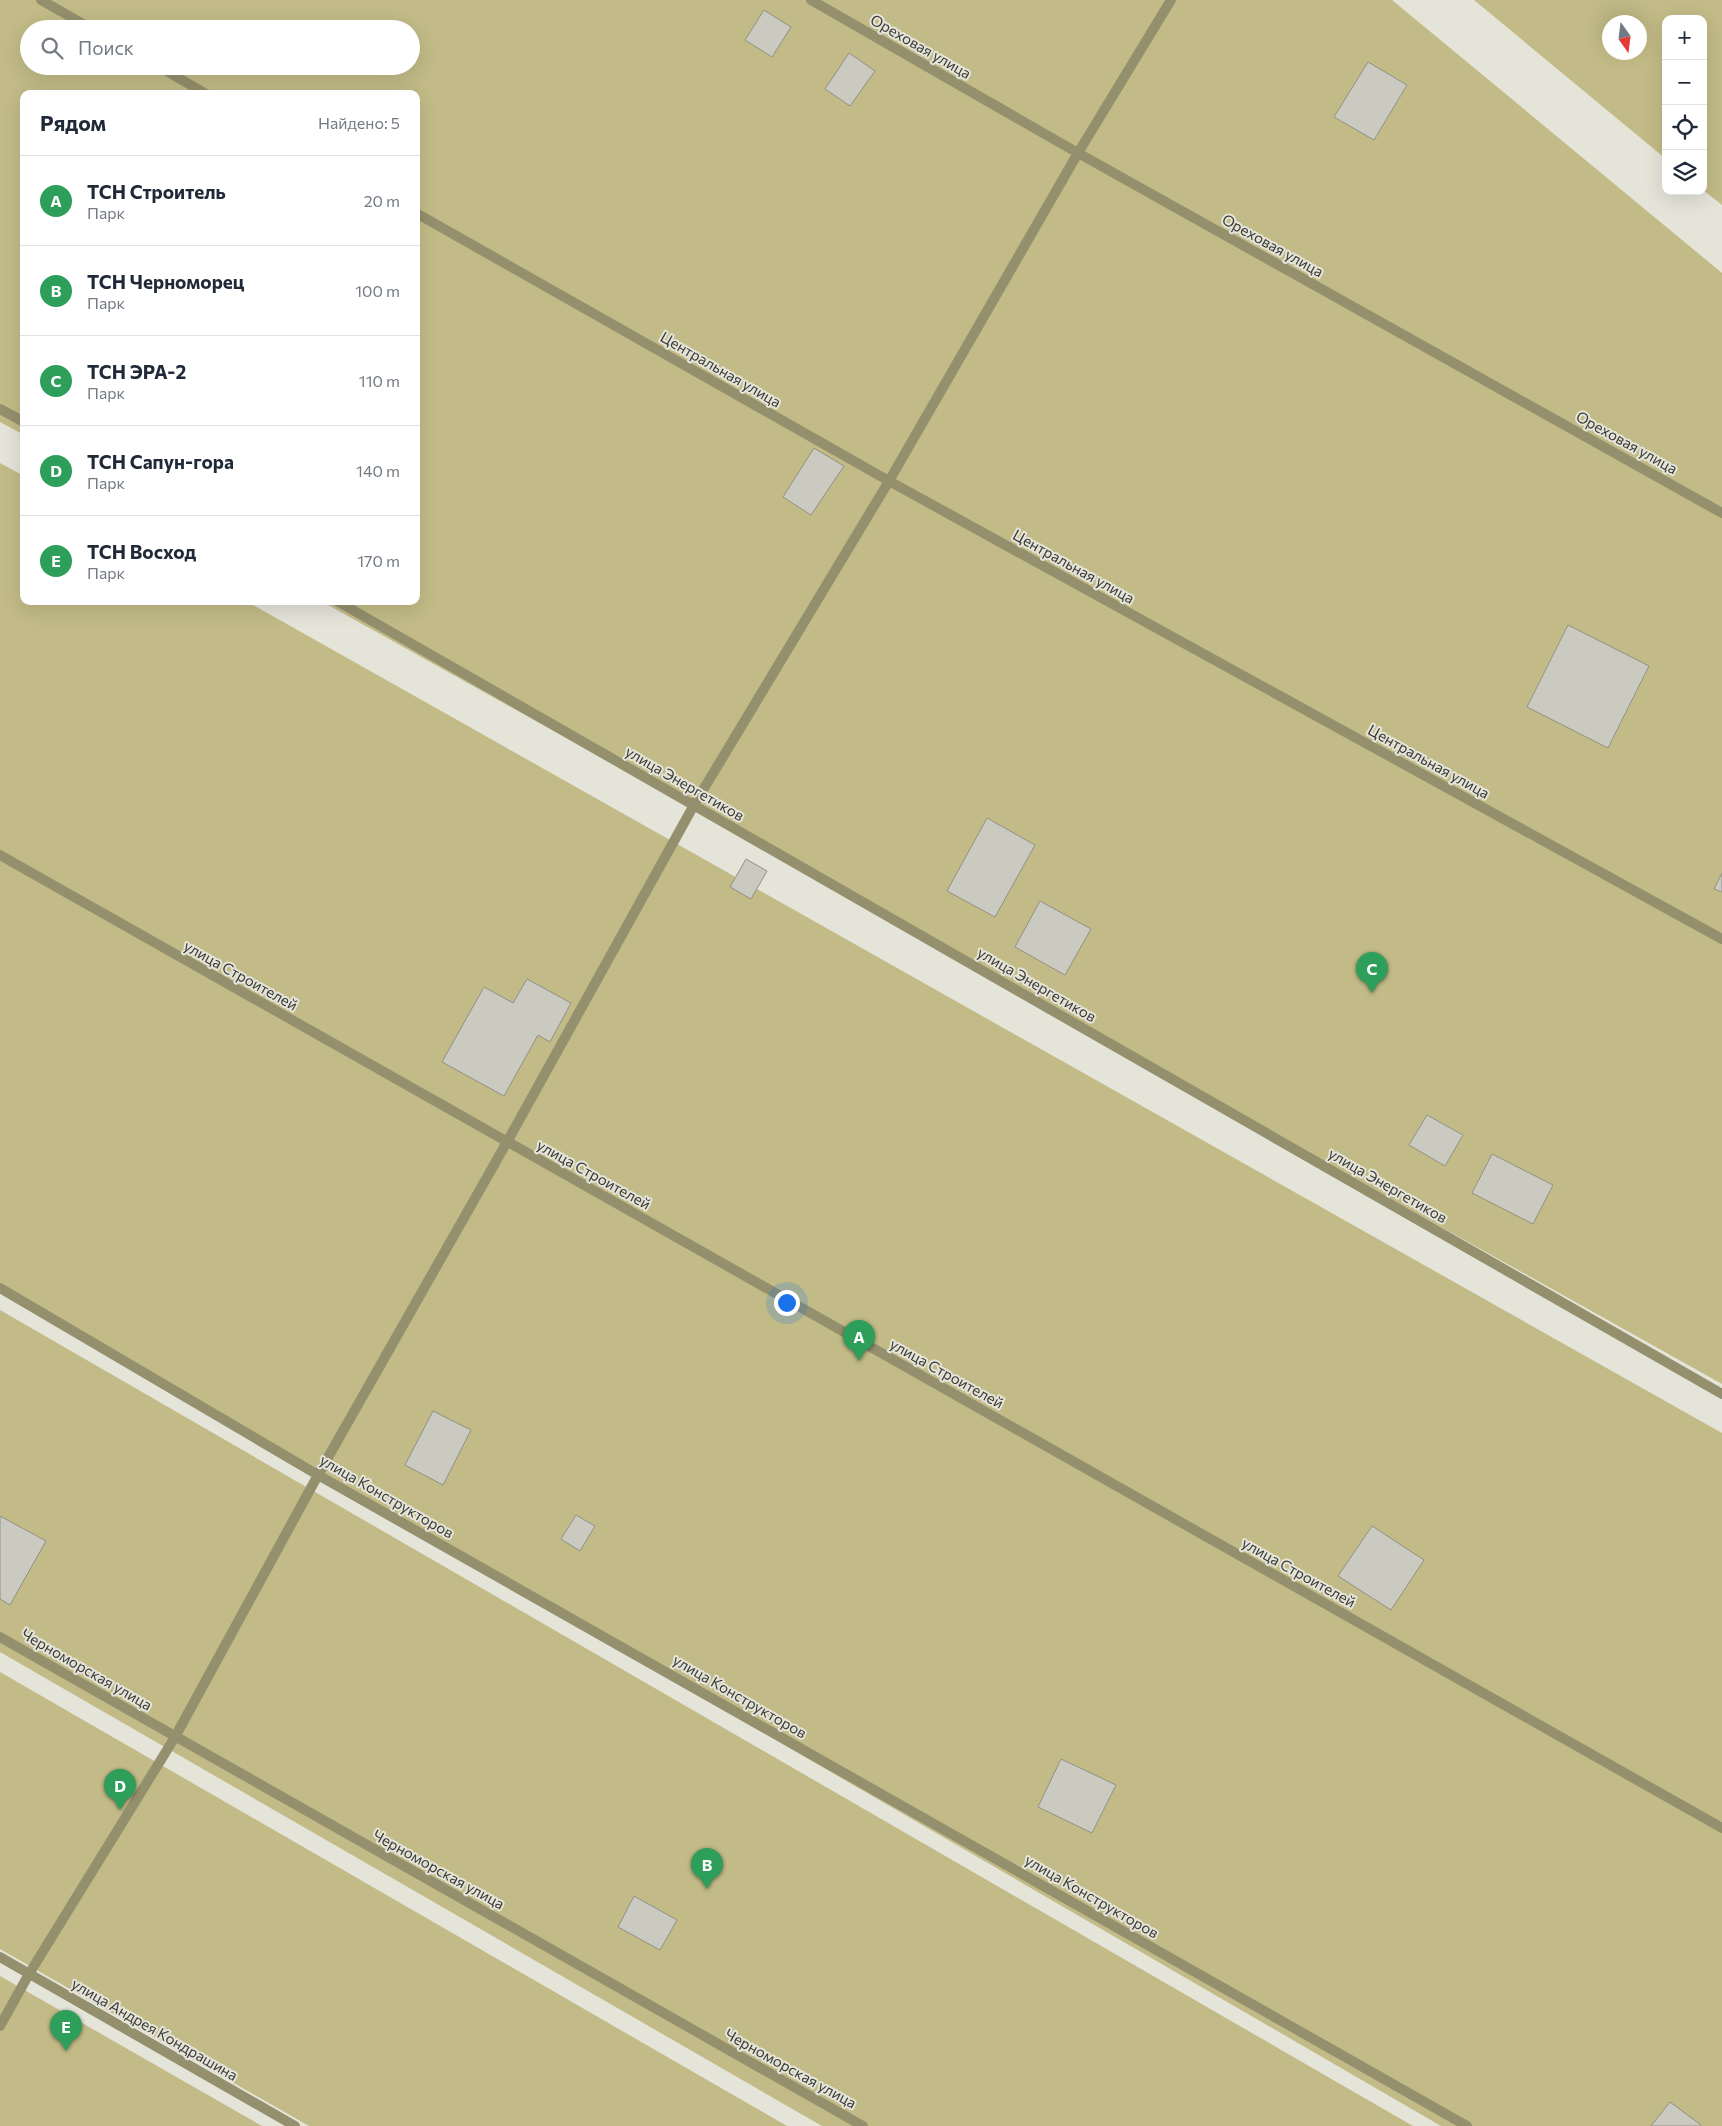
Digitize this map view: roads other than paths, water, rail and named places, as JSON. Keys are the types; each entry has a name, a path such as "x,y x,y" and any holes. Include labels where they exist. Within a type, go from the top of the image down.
{"lane":[{"path":"41,0 76,20"},
{"name":"Ореховая улица","path":"811,0 1078,153 1722,513"},
{"path":"0,2026 28,1974 174,1737 318,1475 507,1142 694,805 889,482 1078,153 1171,0"},
{"path":"173,75 199,90"},
{"name":"Центральная улица","path":"420,215 889,482 1722,939"},
{"path":"0,409 20,420"},
{"name":"улица Энергетиков","path":"344,605 1722,1394"},
{"name":"улица Строителей","path":"0,855 1722,1828"},
{"name":"улица Конструкторов","path":"0,1288 318,1475 1468,2126"},
{"name":"Черноморская улица","path":"0,1636 174,1737 864,2126"},
{"name":"улица Андрея Кондрашина","path":"0,1957 295,2126"}],"place":[{"name":"ТСН ЭРА-2","path":"1372,993"},
{"name":"ТСН Строитель","path":"859,1361"},
{"name":"ТСН Сапун-гора","path":"120,1810"},
{"name":"ТСН Черноморец","path":"707,1889"},
{"name":"ТСН Восход","path":"66,2051"}]}
